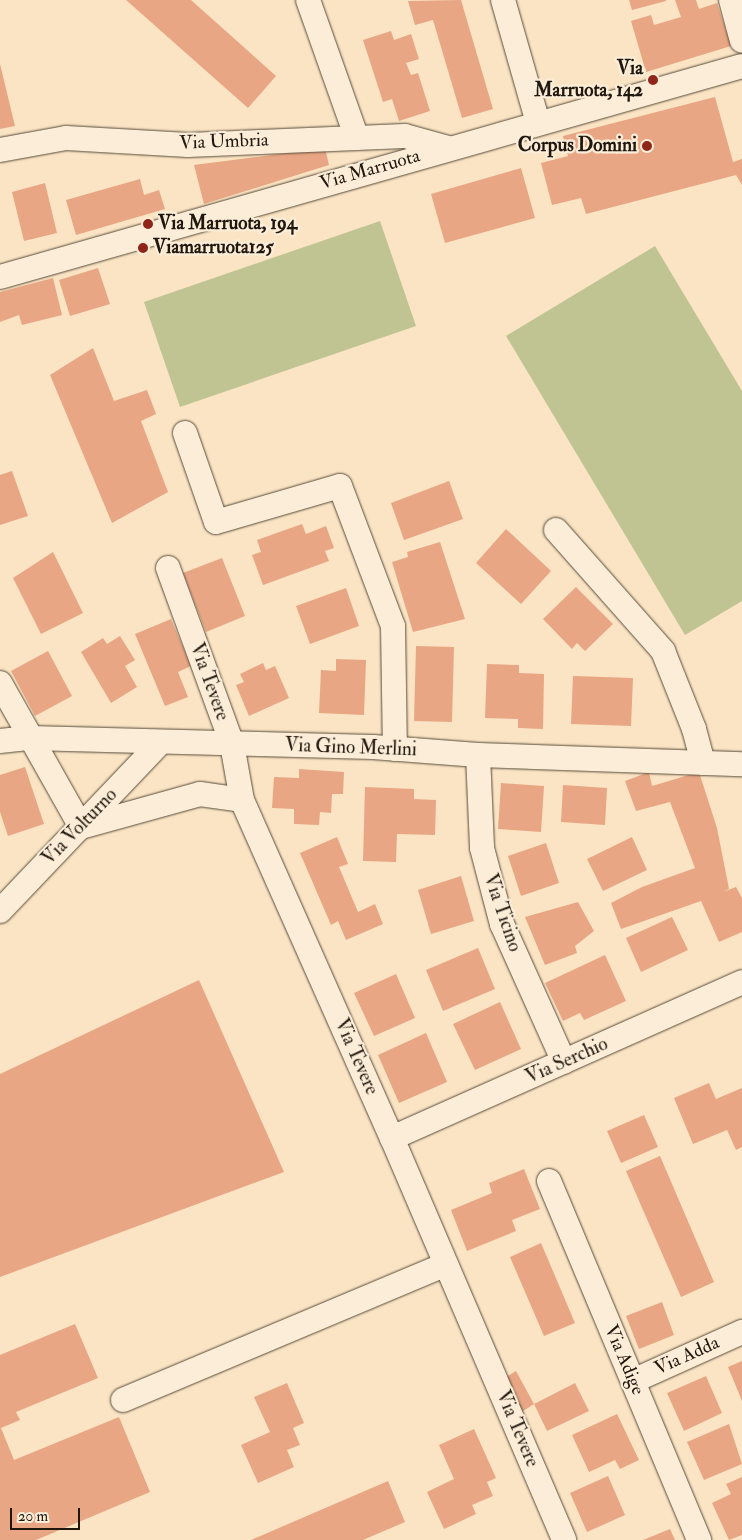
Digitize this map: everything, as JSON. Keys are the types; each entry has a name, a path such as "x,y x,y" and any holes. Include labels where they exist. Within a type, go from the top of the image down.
{"street":[{"path":"308,0 357,138"},
{"path":"503,0 538,123"},
{"path":"731,0 742,41"},
{"name":"Via Marruota","path":"0,277 448,148 742,66"},
{"name":"Via Umbria","path":"0,150 66,138 188,145 404,136 448,148"},
{"path":"185,433 216,522 340,486 394,626 395,749"},
{"path":"556,530 663,651 694,729 703,763"},
{"name":"Via Tevere","path":"168,568 232,744 242,800 392,1138 564,1540"},
{"path":"0,683 81,827 200,794 242,800"},
{"name":"Via Gino Merlini","path":"0,741 30,738 395,749 478,755 742,764"},
{"name":"Via Volturno","path":"0,911 160,743"},
{"name":"Via Ticino","path":"478,755 482,848 497,905 564,1062"},
{"name":"Via Serchio","path":"392,1138 742,982"},
{"name":"Via Adige","path":"549,1181 699,1540"},
{"path":"123,1400 446,1264"},
{"name":"Via Adda","path":"632,1381 742,1332"}],"green space":[{"path":"380,221 416,326 180,407 144,302"},
{"path":"655,246 742,391 742,601 685,635 506,336"}],"building":[{"path":"126,0 191,0 276,76 248,108"},
{"path":"461,0 493,109 462,118 433,20 415,25 408,1"},
{"path":"629,0 666,0 666,1 632,10"},
{"path":"675,0 696,0 699,9 717,3 731,46 646,72 631,21 651,15 654,25 681,17"},
{"path":"391,31 394,40 411,34 419,59 406,63 411,75 418,73 430,111 399,121 392,99 383,102 363,40"},
{"path":"0,64 15,126 0,129"},
{"name":"Corpus Domini","path":"715,97 733,162 742,159 742,185 736,175 586,214 581,198 552,205 541,163 568,156 563,136"},
{"path":"325,148 329,165 204,204 194,165"},
{"path":"521,168 535,218 445,243 431,194"},
{"path":"140,179 144,195 159,190 165,209 76,235 66,200"},
{"path":"45,183 57,233 24,241 12,192"},
{"path":"98,268 110,304 70,316 59,280"},
{"path":"53,278 62,315 22,325 19,315 0,322 0,292"},
{"path":"93,348 114,401 147,390 156,414 141,421 168,492 112,523 50,375"},
{"path":"12,471 28,516 0,525 0,475"},
{"path":"449,481 463,519 404,540 391,503"},
{"path":"302,524 306,534 326,526 334,548 325,551 329,561 263,585 252,555 261,552 257,540"},
{"path":"506,529 551,571 521,604 476,563"},
{"path":"440,542 465,619 413,632 392,562 408,557 407,552"},
{"path":"53,552 83,613 41,634 13,578"},
{"path":"222,558 245,616 206,632 183,573"},
{"path":"576,587 613,624 585,651 577,643 572,649 543,619"},
{"path":"346,588 359,626 310,644 296,606"},
{"path":"171,619 191,666 178,672 188,697 165,706 135,634"},
{"path":"120,636 135,660 125,666 137,687 111,703 81,652 103,638 107,644"},
{"path":"416,646 454,647 452,722 414,721"},
{"path":"48,651 72,696 35,716 11,671"},
{"path":"336,659 366,660 364,715 319,713 321,670 336,671"},
{"path":"263,663 266,670 275,666 289,698 249,716 236,685 244,682 240,674"},
{"path":"487,664 519,665 519,673 544,674 543,729 518,728 518,719 485,718"},
{"path":"573,676 633,678 631,726 571,724"},
{"path":"25,767 44,824 8,836 0,812 0,775"},
{"path":"299,769 344,772 343,794 332,794 331,813 320,812 319,825 294,824 294,809 272,808 274,777 299,778"},
{"path":"649,772 652,786 699,772 717,828 729,889 723,892 736,887 742,898 742,932 719,942 701,901 621,929 611,903 642,887 695,868 670,802 636,811 625,781"},
{"path":"501,783 544,786 541,832 498,829"},
{"path":"563,785 607,788 605,825 561,822"},
{"path":"365,787 414,789 414,799 436,800 435,835 397,834 396,862 363,861"},
{"path":"337,837 348,864 339,867 358,912 375,904 383,924 346,940 338,921 331,925 300,853"},
{"path":"632,837 647,870 603,891 587,859"},
{"path":"546,843 559,883 521,896 508,856"},
{"path":"461,876 474,921 431,934 418,890"},
{"path":"578,902 594,931 575,946 577,953 545,965 525,917"},
{"path":"672,917 688,950 641,972 626,938"},
{"path":"478,948 495,989 443,1011 426,970"},
{"path":"605,955 626,1001 584,1020 580,1013 563,1021 545,983"},
{"path":"396,974 415,1018 374,1036 354,993"},
{"path":"199,980 284,1172 0,1277 0,1074"},
{"path":"500,1002 521,1049 475,1070 453,1024"},
{"path":"426,1033 447,1082 399,1103 378,1055"},
{"path":"709,1083 716,1099 742,1088 742,1147 736,1150 727,1130 693,1144 674,1098"},
{"path":"644,1115 658,1147 621,1163 607,1131"},
{"path":"660,1156 714,1282 681,1297 626,1171"},
{"path":"524,1169 540,1209 512,1220 516,1231 467,1251 451,1210 492,1193 489,1183"},
{"path":"541,1243 575,1323 544,1336 510,1257"},
{"path":"662,1302 674,1335 639,1349 626,1316"},
{"path":"75,1324 98,1378 16,1412 20,1420 1,1428 14,1460 119,1417 150,1492 36,1540 0,1540 0,1355"},
{"path":"742,1361 742,1401 728,1367"},
{"path":"516,1371 534,1404 520,1413 501,1380"},
{"path":"706,1376 722,1413 684,1431 667,1393"},
{"path":"287,1383 304,1423 293,1428 300,1445 287,1450 294,1467 258,1483 241,1445 270,1432 254,1397"},
{"path":"575,1383 589,1411 547,1431 534,1404"},
{"path":"617,1414 639,1460 620,1469 615,1460 589,1472 572,1435"},
{"path":"729,1424 742,1464 704,1480 687,1442"},
{"path":"474,1429 496,1478 487,1482 493,1496 472,1505 476,1514 444,1529 427,1492 454,1479 439,1445"},
{"path":"608,1476 625,1515 587,1532 570,1493"},
{"path":"742,1477 742,1535 729,1540 712,1503 731,1494 726,1484"},
{"path":"388,1481 405,1522 363,1540 251,1540"},
{"path":"670,1529 675,1540 643,1540"}],"place":[{"name":"Via Marruota, 142","path":"653,80"},
{"name":"Corpus Domini","path":"647,146"},
{"name":"Via Marruota, 194","path":"148,224"},
{"name":"Viamarruota125","path":"143,248"}]}
